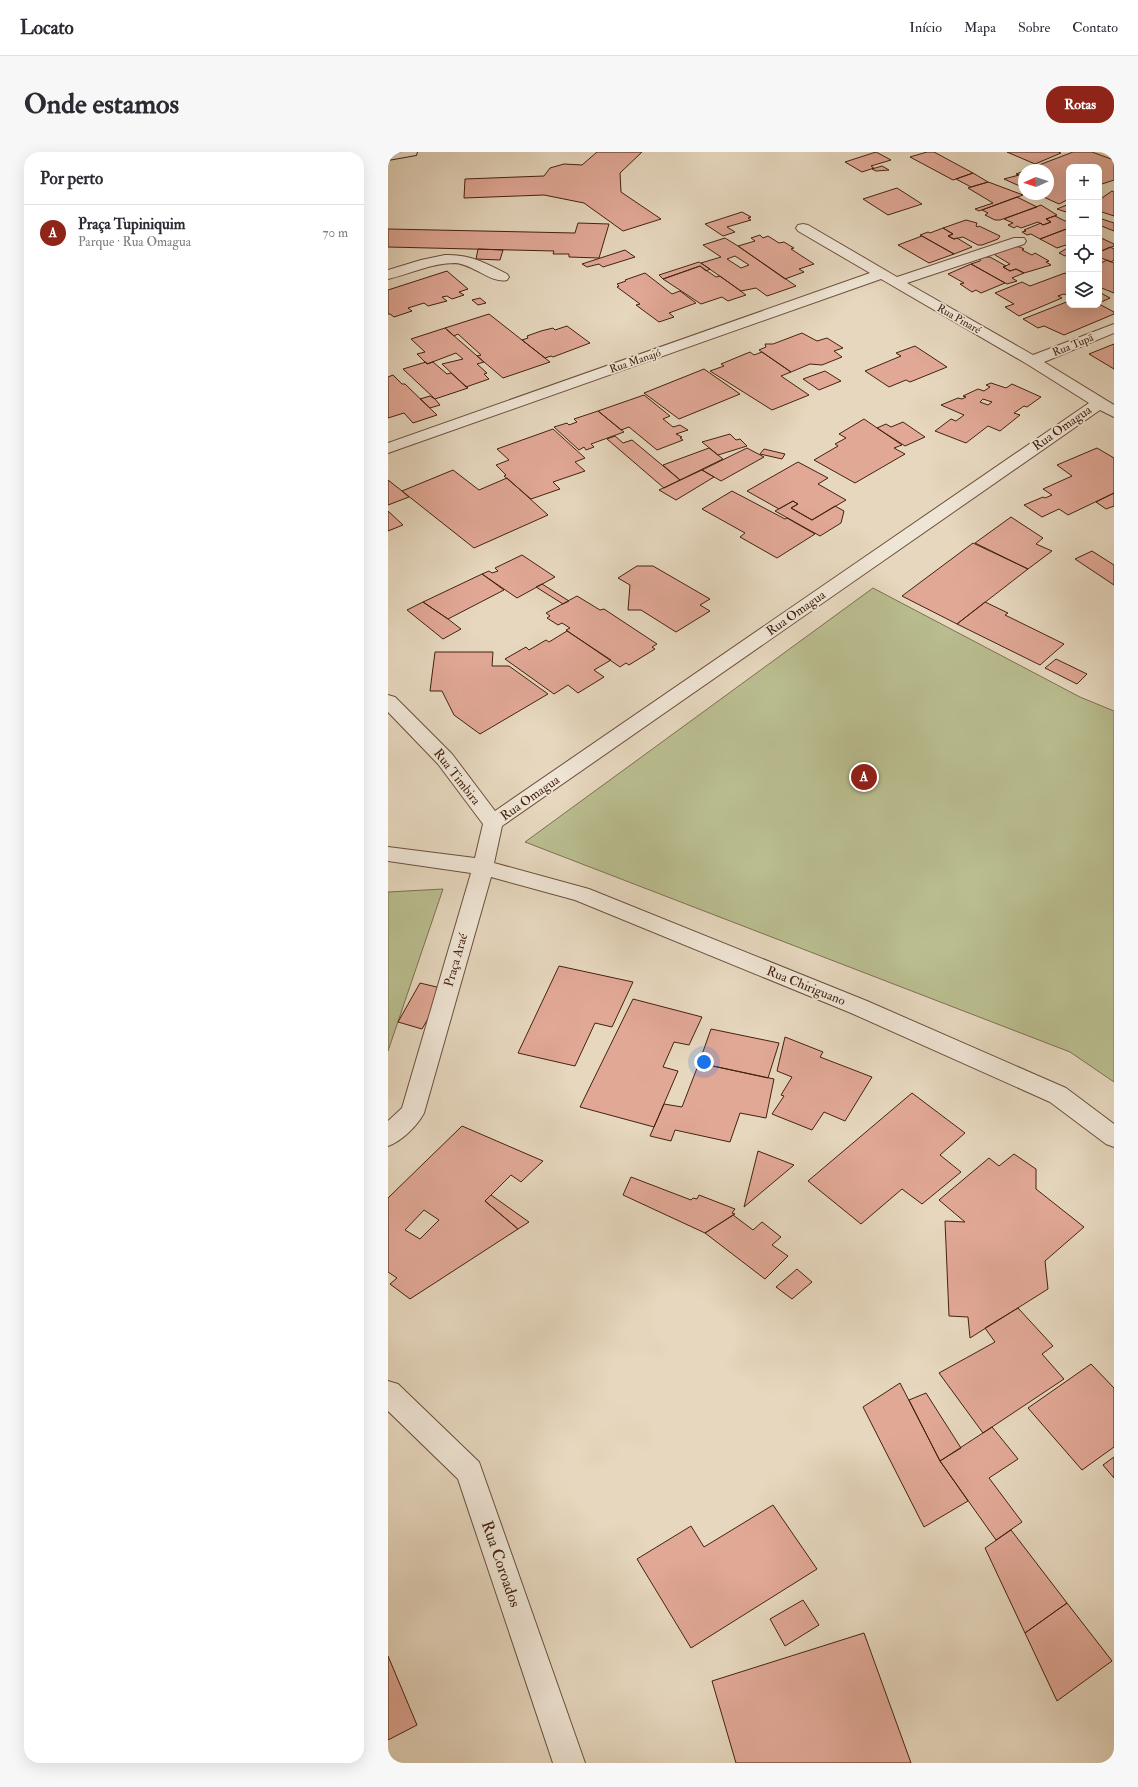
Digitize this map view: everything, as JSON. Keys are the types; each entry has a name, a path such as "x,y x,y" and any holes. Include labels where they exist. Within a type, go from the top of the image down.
{"street":[{"path":"388,156 411,152"},
{"name":"Rua Pinaré","path":"803,228 1032,361 1106,407"},
{"path":"895,282 1020,241"},
{"path":"388,275 436,260 452,259 466,260 502,277"},
{"name":"Rua Manajó","path":"388,448 881,274"},
{"name":"Rua Tupã","path":"1032,361 1114,328"},
{"name":"Rua Omagua","path":"493,823 1106,407"},
{"name":"Rua Timbira","path":"388,701 445,759 493,823"},
{"path":"388,854 483,867 493,823"},
{"name":"Praça Araé","path":"388,1136 412,1113 483,867"},
{"name":"Rua Chiriguano","path":"483,867 581,894 859,1007 1058,1095 1114,1137"},
{"name":"Rua Coroados","path":"388,1393 469,1471 569,1763"}],"green space":[{"path":"873,588 1080,697 1114,711 1114,1082 1070,1052 525,842"},
{"path":"443,889 388,1051 388,892"}],"building":[{"path":"597,152 642,152 620,173 621,192 661,219 623,231 584,203 544,195 464,198 465,179 544,176 550,168 564,164 582,165"},
{"path":"876,152 891,160 871,166 874,168 862,172 845,162"},
{"path":"927,152 934,152 973,173 953,180 910,157"},
{"path":"1007,152 1061,153 1035,164"},
{"path":"1073,152 1092,152 1114,160 1114,180 1102,184 1102,164 1066,164 1066,200 1059,204 1050,200 1054,200 1054,164 1042,164"},
{"path":"882,166 889,170 876,171 872,169"},
{"path":"973,173 988,182 971,187 956,179"},
{"path":"1018,175 1018,185 1004,179"},
{"path":"988,182 1018,193 1018,197 979,211 975,209 993,203 968,188"},
{"path":"897,188 922,204 888,215 863,199"},
{"path":"1112,191 1114,192 1114,216 1102,212 1102,198"},
{"path":"1017,197 1018,200 1023,200 1037,207 1000,220 995,220 985,215 988,213 982,210"},
{"path":"1041,205 1057,215 1046,219 1051,222 1043,225 1038,222 1021,228 1017,226 1014,228 1008,225 1013,223 1004,219"},
{"path":"1066,205 1066,212 1057,209"},
{"path":"742,212 751,217 748,218 751,220 727,227 735,232 723,236 705,224"},
{"path":"1055,216 1066,221 1066,229 1040,239 1031,234 1027,235 1022,232 1041,223 1043,225 1051,222 1046,219"},
{"path":"1102,219 1114,223 1114,231 1102,226"},
{"path":"966,220 977,223 977,227 979,226 1000,236 998,239 978,245 963,237 954,239 948,236 953,234 943,228"},
{"path":"578,223 609,224 599,258 569,257 569,254 553,254 554,251 388,247 388,229 575,233"},
{"path":"943,228 953,234 948,236 954,239 957,238 972,247 954,254 920,235"},
{"path":"1066,229 1066,245 1057,248 1040,239"},
{"path":"760,235 763,238 768,236 779,243 784,242 794,248 791,249 814,264 799,269 804,272 785,279 738,246 755,241 751,238"},
{"path":"922,236 954,254 929,263 898,245"},
{"path":"725,238 796,286 767,296 756,288 741,291 701,263 721,257 703,245","holes":["735,256 749,265 741,268 727,259"]},
{"path":"1102,238 1114,244 1114,246 1102,251"},
{"path":"1010,246 1020,247 1024,249 1022,250 1032,255 1035,253 1049,261 1046,262 1051,265 1024,273 1016,269 1010,271 1003,267 1010,264 995,255 995,252"},
{"path":"1110,247 1114,249 1114,260 1111,262 1102,258 1102,251"},
{"path":"478,249 503,250 500,260 476,259"},
{"path":"1066,249 1066,256 1059,253"},
{"path":"625,250 635,257 603,267 599,264 587,267 582,264"},
{"path":"990,257 1006,266 1003,267 1010,271 1016,269 1024,273 1012,278 1017,281 1007,284 971,264 980,261 981,258"},
{"path":"1107,260 1114,263 1114,293 1102,288 1102,262"},
{"path":"699,262 710,269 706,271 700,266 663,279 659,275"},
{"path":"971,264 1005,283 981,293 976,290 972,292 960,284 964,283 948,274"},
{"path":"700,266 716,277 720,276 746,295 728,301 722,297 701,304 663,279"},
{"path":"447,271 468,289 459,292 464,295 452,299 447,296 442,297 447,301 428,306 424,303 408,308 412,311 394,317 388,314 388,290"},
{"path":"645,273 672,294 680,291 696,303 669,313 674,317 659,322 636,305 640,304 617,287 619,286 617,284 626,281 625,280"},
{"path":"1066,274 1066,295 1058,296 1062,298 1019,316 1005,307 1014,304 995,293 1022,282 1030,286"},
{"path":"1102,294 1110,298 1102,302"},
{"path":"480,298 486,303 478,305 472,300"},
{"path":"1066,302 1066,308 1102,308 1102,306 1114,312 1114,314 1064,335 1044,326 1038,328 1023,319"},
{"path":"489,314 550,362 503,378 477,356 481,355 458,334 454,336 445,328"},
{"path":"567,326 590,343 553,357 551,356 545,358 522,340 528,338 527,336 541,331 553,328 555,330"},
{"path":"445,328 484,362 477,364 487,373 484,374 489,379 466,387 442,364 463,359 456,353 427,364 417,354 425,352 411,339"},
{"path":"802,333 817,341 827,338 843,348 834,351 842,357 822,365 810,364 791,372 759,350 766,347 765,344 773,344"},
{"path":"1114,344 1114,369 1089,354"},
{"path":"915,346 947,367 910,382 906,380 889,387 865,371 901,356 896,353"},
{"path":"750,352 754,355 762,352 791,372 781,376 809,395 772,410 710,371 724,366 721,364"},
{"path":"426,362 427,364 433,362 447,374 451,373 468,388 435,399 403,369"},
{"path":"704,369 740,394 679,419 644,393"},
{"path":"825,371 841,381 819,390 803,379"},
{"path":"393,375 402,384 405,384 437,415 413,423 404,413 388,418 388,377"},
{"path":"991,383 1006,388 1012,384 1041,397 1027,407 1024,406 1014,413 1020,415 1000,431 988,426 966,443 935,431 951,419 956,421 964,415 941,405 958,398 962,399 966,397 963,396 978,389 984,391 990,387 986,385","holes":["983,399 992,402 988,405 980,402"]},
{"path":"644,395 670,416 663,419 673,427 680,425 688,430 676,434 682,437 680,438 683,440 657,450 629,427 621,430 598,411"},
{"path":"430,396 440,405 430,408 420,399"},
{"path":"598,411 624,432 591,444 594,447 586,450 584,447 579,450 554,427 567,423 569,425 577,422 574,419"},
{"path":"864,419 902,445 894,448 905,454 855,483 814,460 838,446 835,444 846,438 839,434"},
{"path":"903,422 925,437 905,446 877,428 886,424 891,427"},
{"path":"553,429 585,458 575,462 585,471 553,482 560,489 531,499 504,476 506,475 496,465 509,460 497,449"},
{"path":"730,434 736,440 740,439 747,446 718,455 702,442"},
{"path":"615,436 623,443 632,440 680,480 664,488 607,439"},
{"path":"709,448 723,459 680,480 663,465"},
{"path":"747,448 764,457 721,481 702,470"},
{"path":"1097,448 1114,458 1114,493 1068,515 1059,509 1042,517 1024,505 1052,495 1043,489 1072,476 1057,465"},
{"path":"764,449 785,454 782,459 760,454"},
{"path":"798,462 828,478 818,484 846,500 812,520 791,508 798,504 793,501 779,509 747,491"},
{"path":"453,470 479,490 507,478 548,515 474,548 402,491"},
{"path":"702,470 714,477 676,500 659,490"},
{"path":"388,480 402,491 409,497 388,505"},
{"path":"732,491 785,519 787,518 815,534 777,558 740,537 745,533 702,509"},
{"path":"1114,493 1114,506 1106,509 1096,502"},
{"path":"793,501 798,504 791,508 812,520 835,506 844,511 841,523 820,536 775,511"},
{"path":"388,511 403,525 388,531"},
{"path":"1011,517 1043,538 1036,544 1052,551 1028,569 975,543"},
{"path":"973,543 1028,569 957,624 902,596"},
{"path":"1092,551 1114,565 1114,585 1075,559"},
{"path":"522,555 555,577 517,598 482,574 489,571 492,573 498,571 495,568"},
{"path":"637,566 653,566 710,599 700,605 710,611 676,632 641,610 628,610 630,585 618,578"},
{"path":"482,574 504,590 448,619 423,602"},
{"path":"542,584 569,601 563,604 536,587"},
{"path":"577,596 600,610 604,609 657,644 652,647 655,649 629,665 626,663 620,667 566,630 570,628 562,623 558,625 547,618 550,616 546,613"},
{"path":"423,602 461,629 443,639 407,610"},
{"path":"985,602 1008,613 1005,615 1064,644 1040,665 957,624"},
{"path":"567,631 611,660 594,670 604,677 578,693 568,685 554,694 505,659 526,647 529,650 546,640 549,642"},
{"path":"435,652 493,652 492,666 509,666 548,694 480,734 454,715 442,691 430,691"},
{"path":"1056,659 1087,674 1077,684 1045,668"},
{"path":"559,966 633,982 612,1027 595,1023 575,1066 518,1053"},
{"path":"420,983 445,989 422,1029 398,1022"},
{"path":"633,999 702,1017 689,1045 674,1042 663,1067 678,1071 654,1127 580,1107"},
{"path":"711,1029 779,1043 768,1078 699,1063"},
{"path":"785,1037 823,1052 820,1057 872,1077 845,1121 824,1112 812,1130 772,1114 784,1096 781,1095 792,1077 777,1071"},
{"path":"699,1063 774,1079 766,1118 740,1113 730,1142 675,1130 671,1141 650,1136 664,1104 682,1107"},
{"path":"912,1093 965,1133 940,1155 961,1172 922,1204 902,1189 861,1224 808,1181"},
{"path":"462,1126 543,1161 521,1182 511,1175 485,1201 518,1229 410,1299 390,1284 397,1278 388,1272 388,1198","holes":["424,1210 439,1220 420,1239 405,1230"]},
{"path":"758,1151 794,1165 744,1207"},
{"path":"1014,1154 1036,1169 1036,1189 1084,1227 1045,1261 1048,1289 970,1338 968,1317 949,1316 945,1221 965,1222 939,1200 989,1158 999,1166"},
{"path":"631,1177 691,1200 693,1198 697,1199 699,1195 735,1209 732,1213 735,1214 705,1233 623,1195"},
{"path":"491,1195 529,1222 518,1229 485,1201"},
{"path":"733,1215 753,1230 762,1222 781,1237 772,1245 788,1256 765,1279 705,1233"},
{"path":"797,1269 812,1282 792,1299 776,1287"},
{"path":"1018,1308 1053,1346 1042,1354 1064,1379 983,1433 939,1373 995,1342 985,1328"},
{"path":"1091,1364 1114,1388 1114,1447 1082,1470 1028,1408"},
{"path":"900,1383 940,1461 968,1501 924,1527 863,1407"},
{"path":"926,1393 961,1448 940,1461 909,1400"},
{"path":"992,1427 1018,1459 989,1478 1022,1522 996,1540 940,1461"},
{"path":"1114,1457 1114,1478 1103,1465"},
{"path":"773,1505 817,1569 691,1648 637,1559 691,1526 704,1547"},
{"path":"1011,1530 1067,1603 1025,1633 985,1548"},
{"path":"803,1600 819,1625 785,1646 770,1619"},
{"path":"1067,1603 1112,1661 1057,1701 1025,1633"},
{"path":"864,1633 911,1763 736,1763 712,1681"},
{"path":"388,1656 417,1725 388,1740"}],"place":[{"name":"Praça Tupiniquim","path":"864,777"}]}
